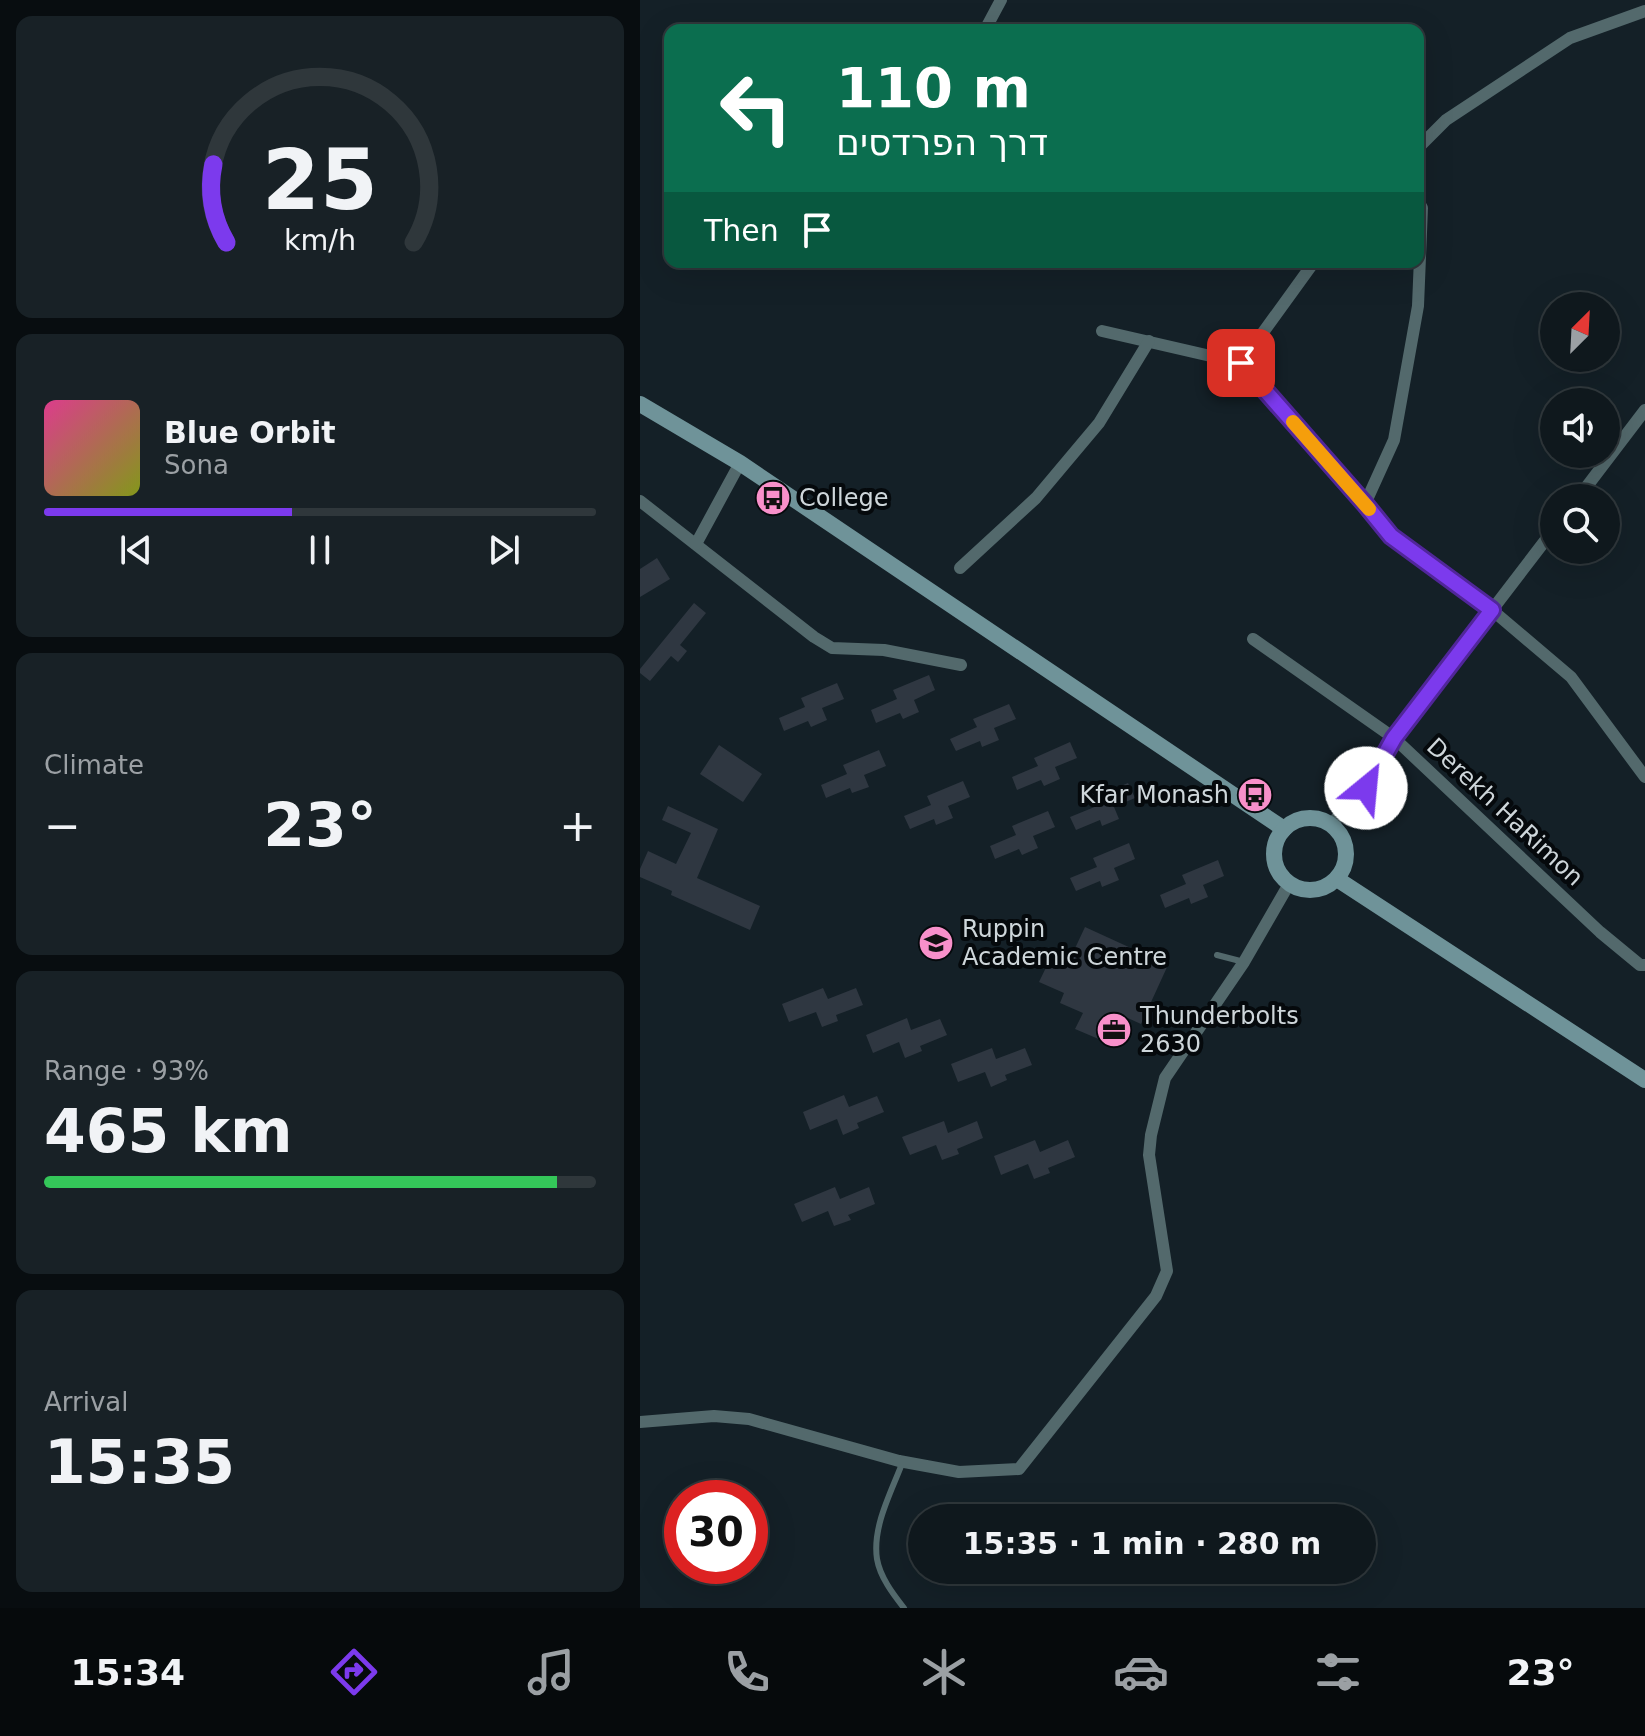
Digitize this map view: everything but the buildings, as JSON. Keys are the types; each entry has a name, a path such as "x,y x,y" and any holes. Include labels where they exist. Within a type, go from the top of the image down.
{"main road":[{"path":"640,404 740,463 1284,829"},
{"path":"1311,818 1331,824 1344,840 1347,850 1343,870 1337,879 1319,889 1299,889 1289,884 1275,864 1277,839 1284,829 1301,819 1311,818"},
{"path":"1337,879 1645,1080"}],"street":[{"path":"988,24 1001,0"},
{"path":"1424,138 1570,38 1645,11"},
{"path":"1241,363 1310,268"},
{"path":"1365,504 1394,440 1418,306 1420,268"},
{"path":"1102,331 1241,363 1391,536 1492,610 1571,677 1645,777"},
{"path":"960,568 1036,498 1099,423 1149,341"},
{"path":"1589,484 1645,410"},
{"path":"696,544 740,463"},
{"path":"640,501 832,648 884,650 961,665"},
{"path":"1331,824 1366,788 1394,738 1540,547"},
{"name":"Derekh HaRimon","path":"1253,639 1394,738 1600,932 1640,965 1645,965"},
{"path":"640,1422 714,1416 749,1419 903,1461 959,1472 1019,1469 1156,1296 1167,1271 1149,1155 1165,1078 1244,962 1289,884"}],"lane":[{"path":"1217,955 1244,962"},
{"path":"903,1461 879,1525 877,1559 888,1587 904,1608"}],"slow traffic":[{"path":"1293,422 1369,509"}],"place":[{"name":"College","path":"773,498"},
{"name":"Kfar Monash","path":"1255,795"},
{"name":"Ruppin Academic Centre","path":"936,943"},
{"name":"Thunderbolts 2630","path":"1114,1030"}],"route":[{"path":"1241,363 1391,536 1492,610 1394,738 1366,788"}]}
